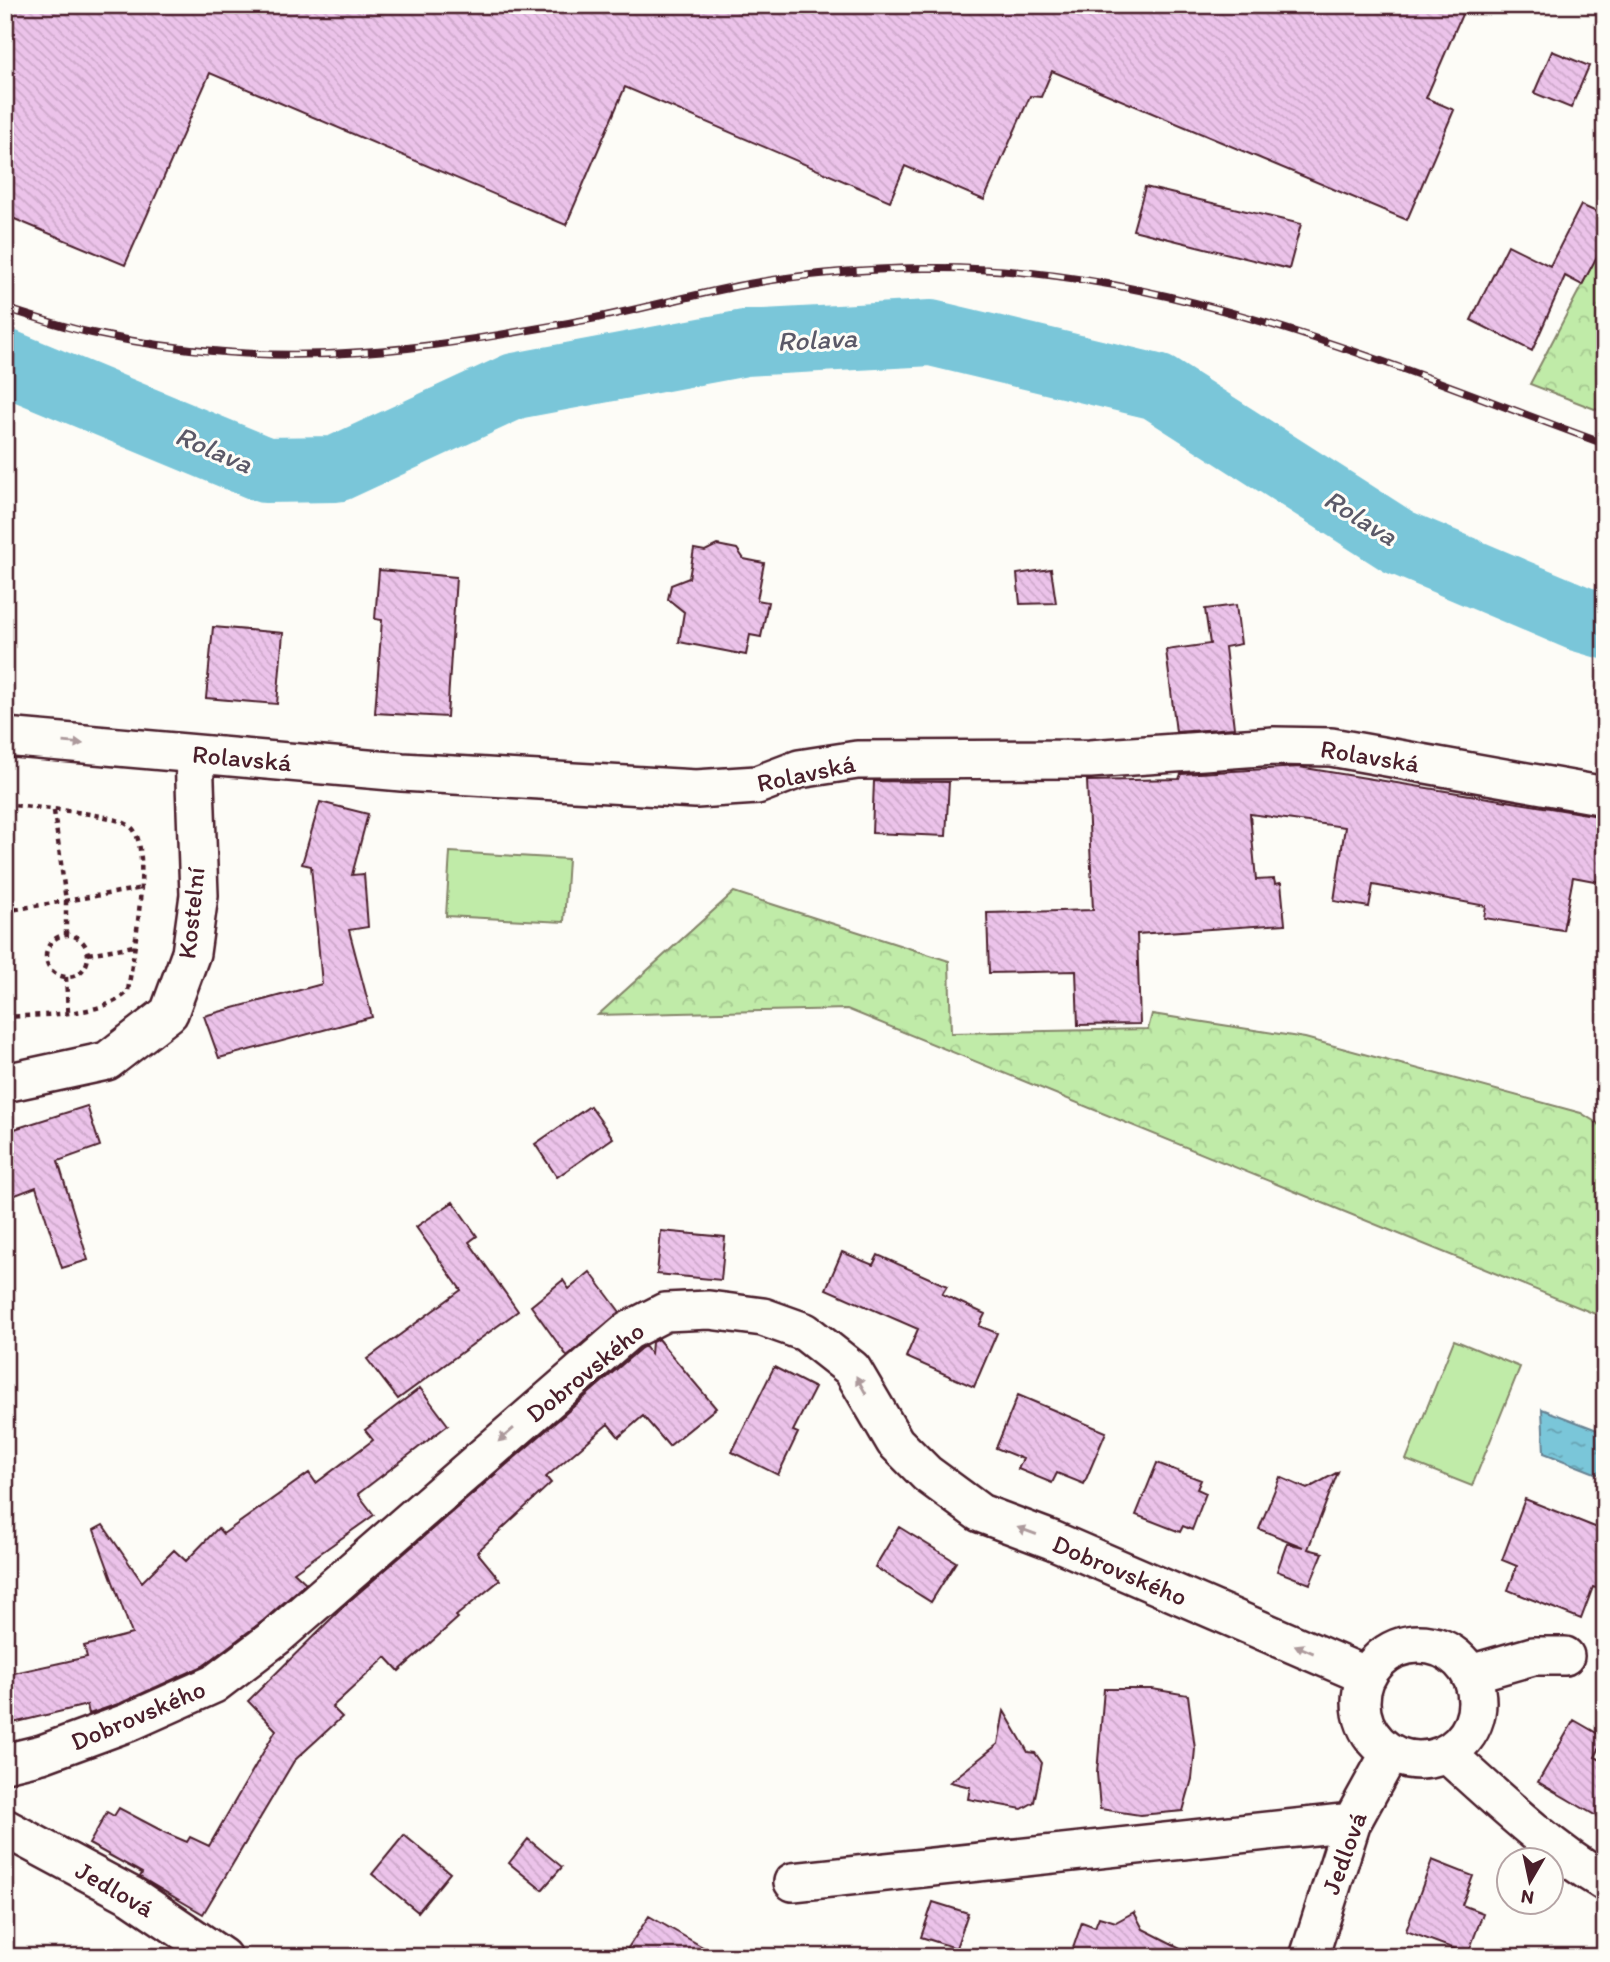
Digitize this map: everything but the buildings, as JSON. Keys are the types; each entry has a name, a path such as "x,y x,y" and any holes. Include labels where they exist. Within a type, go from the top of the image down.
{"street":[{"name":"Rolavská","path":"5,737 402,772 696,789 757,785 799,769 857,760 1090,759 1274,746 1331,747 1605,796"},
{"name":"Kostelní","path":"5,1083 107,1061 169,1013 191,953 199,895 194,754"},
{"name":"Dobrovského","path":"5,1763 42,1754 129,1722 214,1684 277,1636 628,1331 665,1312 709,1310 763,1317 805,1332 852,1368 903,1450 927,1475 980,1513 1052,1540 1367,1676"},
{"path":"1418,1644 1439,1647 1457,1658 1470,1674 1477,1696 1475,1719 1465,1739 1447,1754 1419,1761 1390,1753 1373,1739 1363,1719 1360,1697 1367,1676 1379,1659 1397,1648 1418,1644"},
{"path":"1470,1674 1533,1656 1565,1656"},
{"name":"Jedlová","path":"1309,1957 1352,1822 1390,1753"},
{"path":"1447,1754 1518,1818 1578,1866 1605,1882"},
{"path":"793,1882 1352,1822"},
{"name":"Jedlová","path":"5,1828 132,1896 222,1957"}],"path":[{"path":"5,804 103,817 131,827 137,835 142,888 128,991 121,999 102,1006 68,1012 8,1017"},
{"path":"54,811 66,901 66,935"},
{"path":"5,911 142,888"},
{"path":"66,935 83,942 88,954 84,969 72,977 53,973 45,954 51,942 66,935"},
{"path":"88,954 134,946"},
{"path":"66,977 68,1012"}],"green space":[{"path":"1605,241 1605,413 1530,384"},
{"path":"450,852 568,859 564,922 446,916"},
{"path":"734,892 949,961 951,1033 1148,1029 1152,1014 1305,1038 1581,1113 1605,1128 1605,1318 847,1009 598,1015"},
{"path":"1454,1340 1520,1367 1472,1486 1406,1460"}],"water":[{"path":"1542,1409 1605,1433 1605,1477 1544,1453"}],"waterway":[{"name":"Rolava","path":"5,362 265,470 336,469 515,386 745,343 931,333 1157,387 1399,542 1581,619 1605,626"}],"railway":[{"path":"5,308 81,331 159,345 261,354 329,354 420,347 506,334 610,315 743,285 810,275 924,268 1013,271 1100,283 1186,301 1272,324 1356,352 1605,444"}]}
